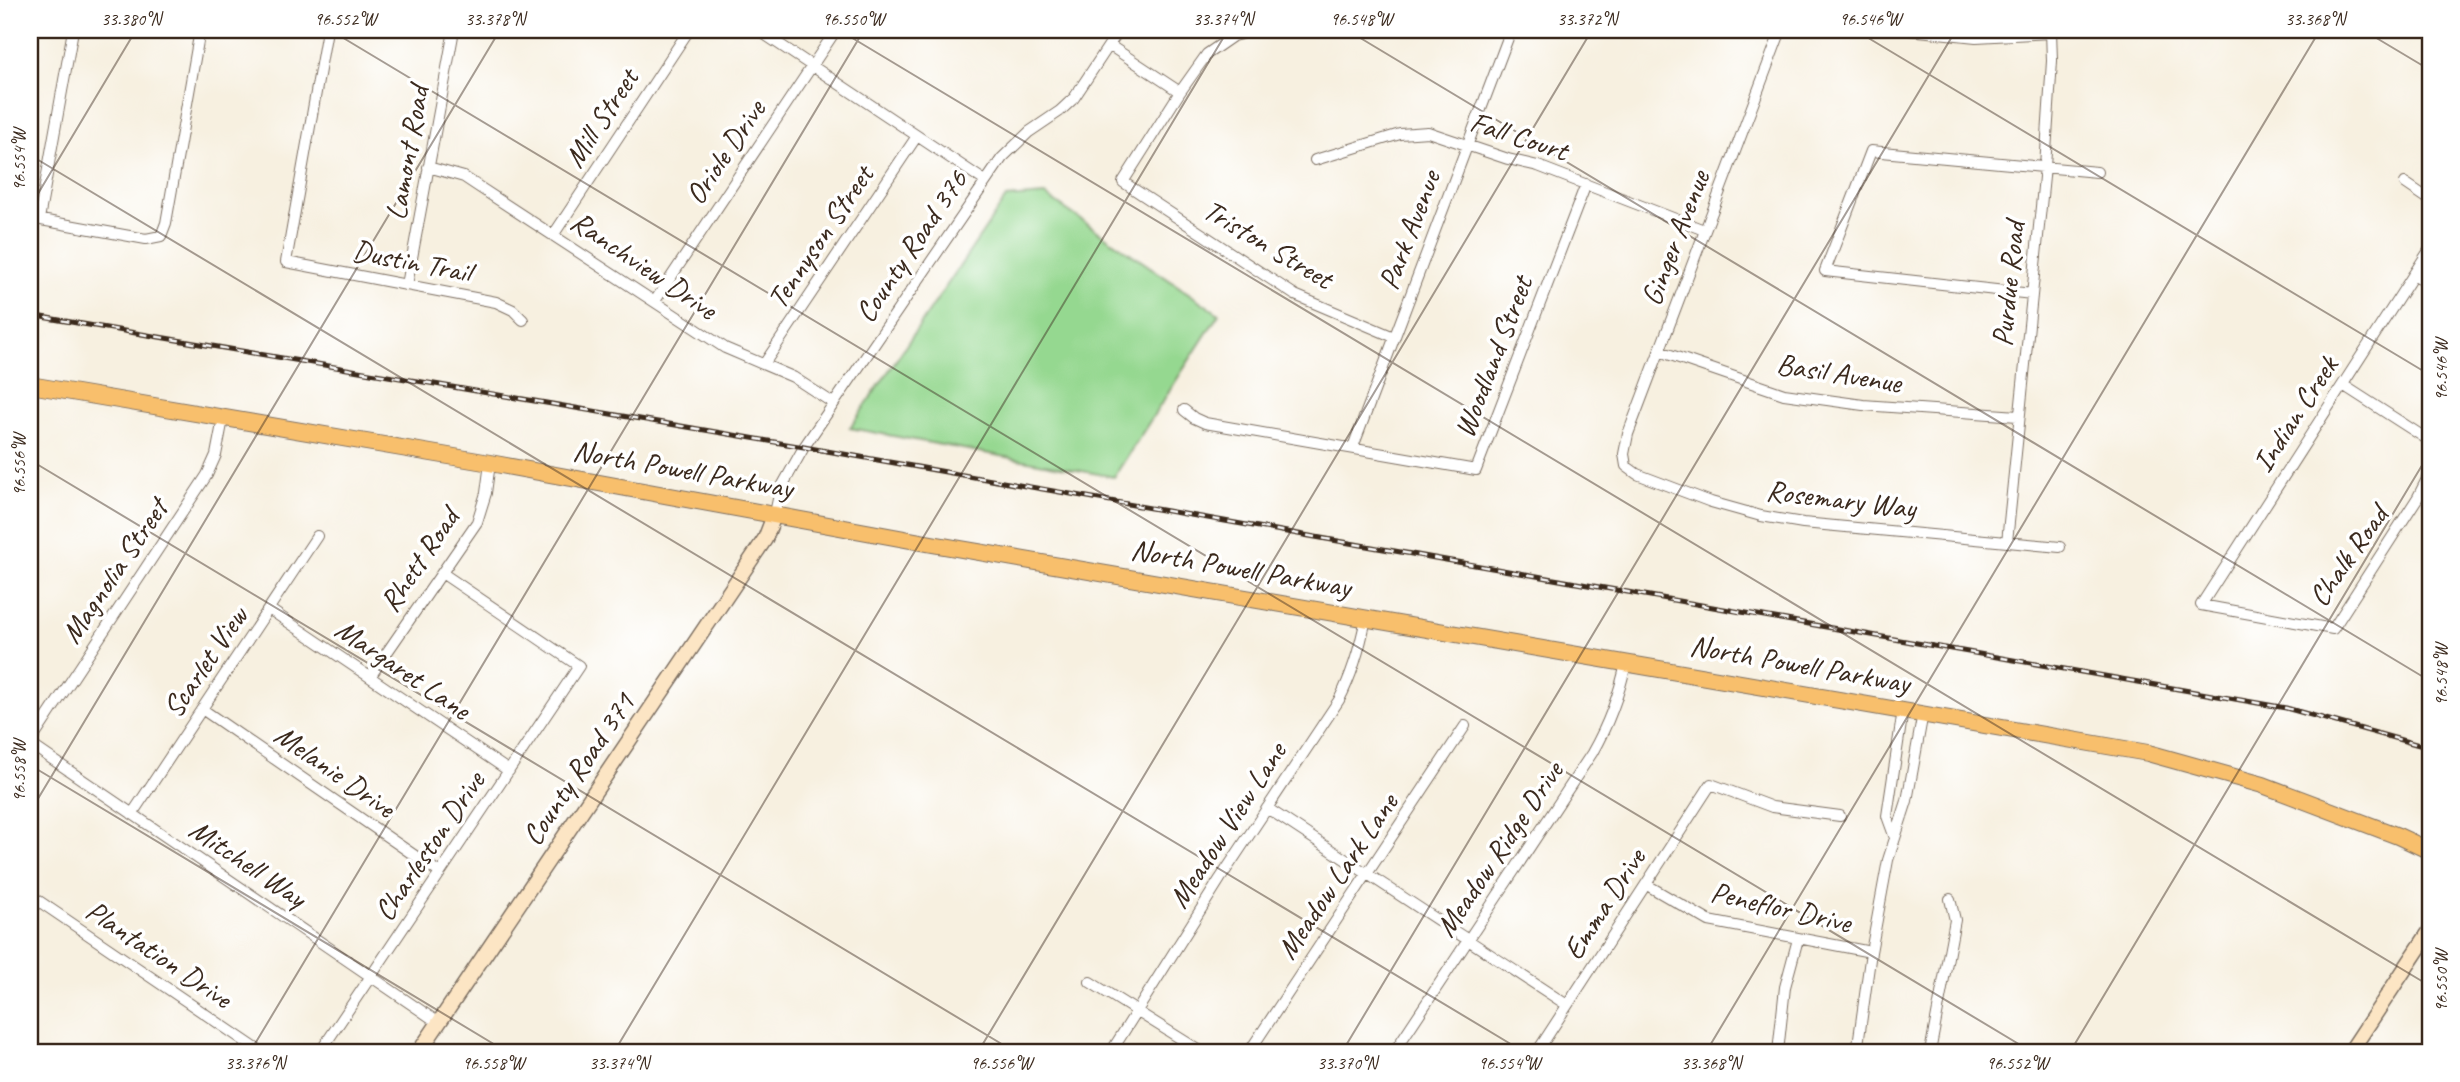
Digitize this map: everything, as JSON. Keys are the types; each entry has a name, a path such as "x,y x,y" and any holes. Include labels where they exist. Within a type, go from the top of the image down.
{"main road":[{"name":"North Powell Parkway","path":"30,385 491,463 775,513 932,544 1923,713 2148,754 2263,785 2358,820 2430,851"}],"street":[{"path":"73,30 34,218 146,239 161,236 166,223 200,30"},
{"name":"Dustin Trail","path":"327,30 286,262 496,302 507,305 523,320"},
{"name":"Lamont Road","path":"407,285 454,30"},
{"name":"Mill Street","path":"554,234 689,30"},
{"path":"758,30 985,181"},
{"name":"Oriole Drive","path":"654,301 836,30"},
{"name":"County Road 376","path":"775,513 780,491 804,447 985,181 1002,158 1073,98 1119,30"},
{"path":"1109,45 1180,92 1197,65 1219,44 1233,36 1256,30"},
{"name":"Park Avenue","path":"1353,447 1511,30"},
{"name":"Ginger Avenue","path":"1626,466 1624,454 1628,434 1781,30"},
{"path":"1909,30 1976,37 2051,31"},
{"name":"Purdue Road","path":"2007,542 2045,167 2052,61 2051,31"},
{"name":"Triston Street","path":"1180,92 1122,182 1287,291 1394,337"},
{"name":"Fall Court","path":"1315,160 1416,131 1428,132 1508,159 1538,166 1704,230"},
{"name":"Tennyson Street","path":"764,365 917,136"},
{"path":"2032,294 1825,271 1871,151 2097,172"},
{"name":"Ranchview Drive","path":"428,167 464,177 724,348 793,377 833,403"},
{"path":"2405,183 2430,200"},
{"name":"Woodland Street","path":"1353,447 1476,470 1586,184"},
{"name":"Indian Creek","path":"2202,605 2430,249"},
{"path":"2413,275 2430,285"},
{"name":"Basil Avenue","path":"1659,351 1784,394 1836,402 2018,416"},
{"path":"2343,385 2430,441"},
{"path":"1184,410 1205,423 1353,447"},
{"name":"Magnolia Street","path":"30,744 207,475 216,455 223,419"},
{"name":"Rhett Road","path":"370,677 477,522 491,463"},
{"name":"Rosemary Way","path":"1626,466 1637,474 1699,498 1760,516 1803,523 2060,547"},
{"name":"Chalk Road","path":"2202,605 2333,629 2430,474"},
{"name":"County Road 371","path":"419,1052 765,539 775,513"},
{"name":"Scarlet View","path":"132,814 317,536"},
{"name":"Charleston Drive","path":"320,1052 579,666 442,573"},
{"name":"Margaret Lane","path":"269,609 509,771"},
{"name":"Meadow View Lane","path":"1111,1052 1267,807 1339,701 1359,655 1366,618"},
{"name":"Meadow Ridge Drive","path":"1394,1052 1592,753 1618,700 1626,663"},
{"name":"Melanie Drive","path":"202,709 440,873"},
{"path":"1895,838 1887,817 1903,710"},
{"path":"1857,1052 1871,952 1895,838 1908,801 1923,713"},
{"name":"Meadow Lark Lane","path":"1249,1052 1465,726"},
{"name":"Mitchell Way","path":"30,744 439,1023"},
{"name":"Emma Drive","path":"1537,1052 1711,784 1772,807 1840,816"},
{"path":"1267,807 1567,1005"},
{"name":"Peneflor Drive","path":"1647,885 1709,921 1871,952"},
{"name":"Plantation Drive","path":"30,895 261,1052"},
{"path":"1930,1052 1955,920 1950,899"},
{"path":"2350,1052 2430,931"},
{"path":"1777,1052 1784,987 1798,939"},
{"path":"1090,982 1202,1052"}],"green space":[{"path":"1045,195 1219,314 1114,477 850,428 1006,198"}],"railway":[{"path":"30,315 804,447 2286,708 2430,748"}]}
